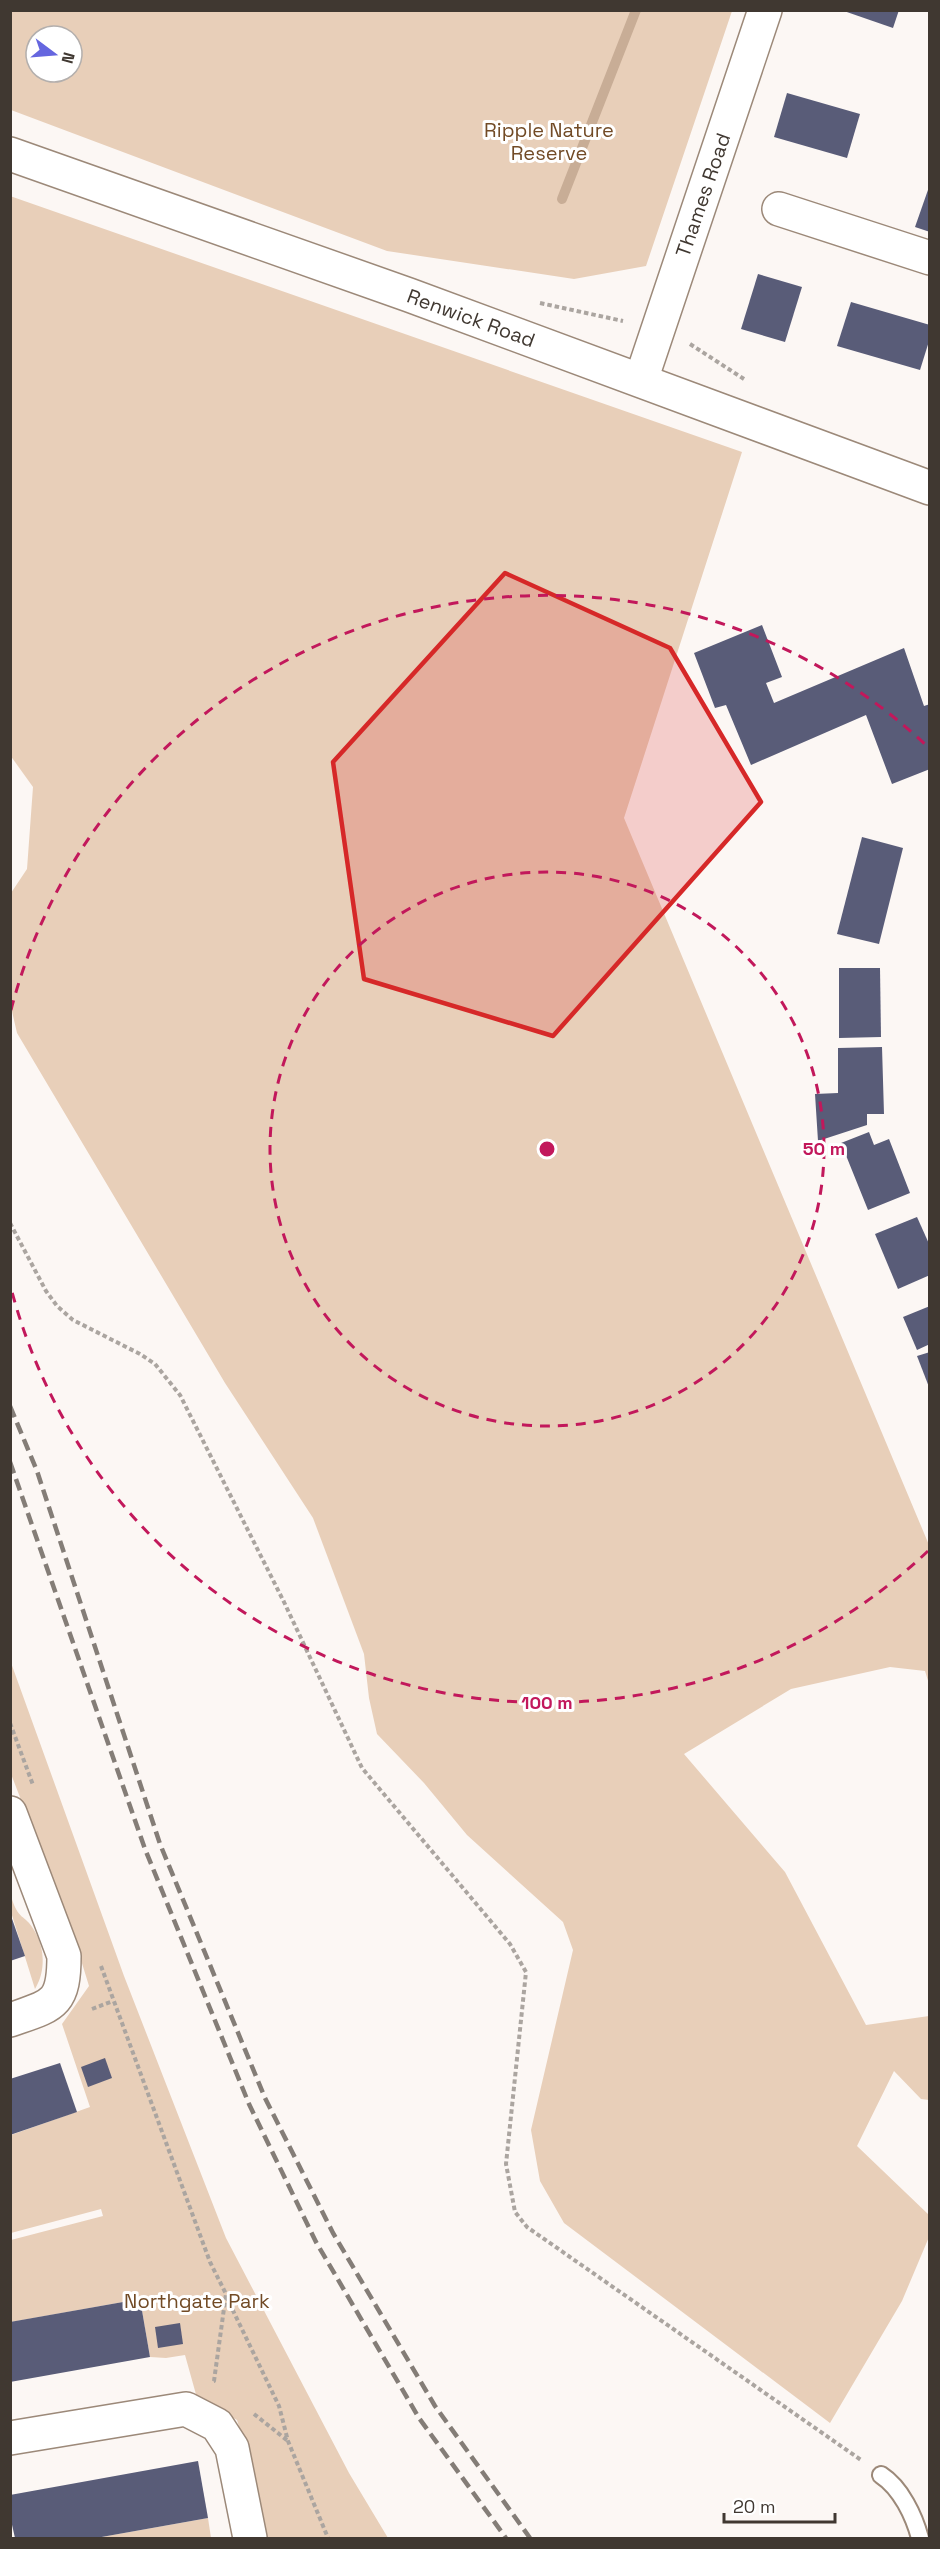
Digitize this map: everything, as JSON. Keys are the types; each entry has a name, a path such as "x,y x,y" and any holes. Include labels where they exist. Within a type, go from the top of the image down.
{"street":[{"name":"Thames Road","path":"641,380 765,10"},
{"name":"Renwick Road","path":"10,154 641,380 930,488"},
{"path":"779,209 930,258"},
{"path":"10,1813 64,1956 64,1981 61,1991 48,2006 10,2020"},
{"path":"10,2438 186,2409 217,2425 232,2448 250,2538"}],"lane":[{"path":"881,2475 891,2482 916,2523 920,2538"}],"path":[{"path":"10,1223 45,1291 57,1306 73,1320 155,1364 180,1395 284,1602 362,1768 510,1944 526,1972 506,2164 515,2212 527,2227 881,2475"},
{"path":"10,1724 35,1790"},
{"path":"97,1956 210,2262 279,2406 288,2441 328,2538"},
{"path":"186,2409 185,2390 214,2381 226,2294"}],"highlighted area":[{"path":"505,573 670,648 761,802 553,1036 364,979 333,762"}],"green space":[{"name":"Ripple Nature Reserve","path":"10,11 732,11 646,266 574,279 387,251 11,110"},
{"path":"10,196 742,452 624,818 929,1545 929,1684 925,1671 890,1667 791,1689 684,1754 785,1872 866,2025 929,2016 929,2100 921,2099 894,2071 857,2146 929,2215 929,2237 902,2301 830,2423 564,2223 540,2181 531,2130 573,1950 563,1922 467,1835 424,1783 377,1734 369,1698 364,1654 313,1518 225,1383 17,1033 11,1007 11,893 27,869 33,787 10,755"},
{"name":"Northgate Park","path":"10,1660 124,1976 226,2238 349,2473 388,2538 263,2538 246,2450 237,2420 197,2398 185,2355 166,2358 150,2357 140,2299 11,2322 11,2240 103,2216 101,2209 11,2233 11,2135 90,2107 62,2024 89,1986 73,1934 11,1774"},
{"path":"11,1896 16,1910 31,1925 40,1944 43,1960 41,1975 35,1989 11,1912"},
{"path":"208,2518 211,2538 96,2538"}],"building":[{"path":"841,10 899,10 893,28"},
{"path":"787,93 860,114 847,158 774,137"},
{"path":"930,187 930,232 915,227"},
{"path":"758,274 802,287 785,342 741,329"},
{"path":"851,302 930,325 930,338 920,370 837,346"},
{"path":"762,625 782,677 766,683 774,703 904,648 924,706 930,704 930,769 892,784 866,715 751,765 726,705 715,708 694,653"},
{"path":"862,837 903,848 879,944 837,934"},
{"path":"839,968 880,968 881,1037 839,1038"},
{"path":"882,1047 884,1114 867,1114 867,1125 818,1141 815,1094 838,1093 838,1048"},
{"path":"869,1132 874,1145 889,1139 910,1193 868,1210 841,1143"},
{"path":"917,1217 930,1246 930,1275 898,1289 875,1234"},
{"path":"930,1306 930,1344 917,1350 903,1317"},
{"path":"930,1352 930,1387 929,1387 917,1356"},
{"path":"10,1913 25,1956 10,1961"},
{"path":"105,2058 112,2078 88,2087 81,2067"},
{"path":"60,2063 77,2112 10,2135 10,2079"},
{"path":"140,2299 150,2357 10,2382 10,2322"},
{"path":"180,2323 183,2344 158,2348 155,2327"},
{"path":"198,2461 208,2518 96,2538 15,2538 10,2516 10,2495"}],"waterway":[{"path":"562,199 636,10"}],"railway":[{"path":"10,1406 37,1471 160,1844 265,2098 333,2233 435,2406 530,2538"},
{"path":"10,1462 145,1849 249,2104 316,2242 419,2418 506,2538"}]}
